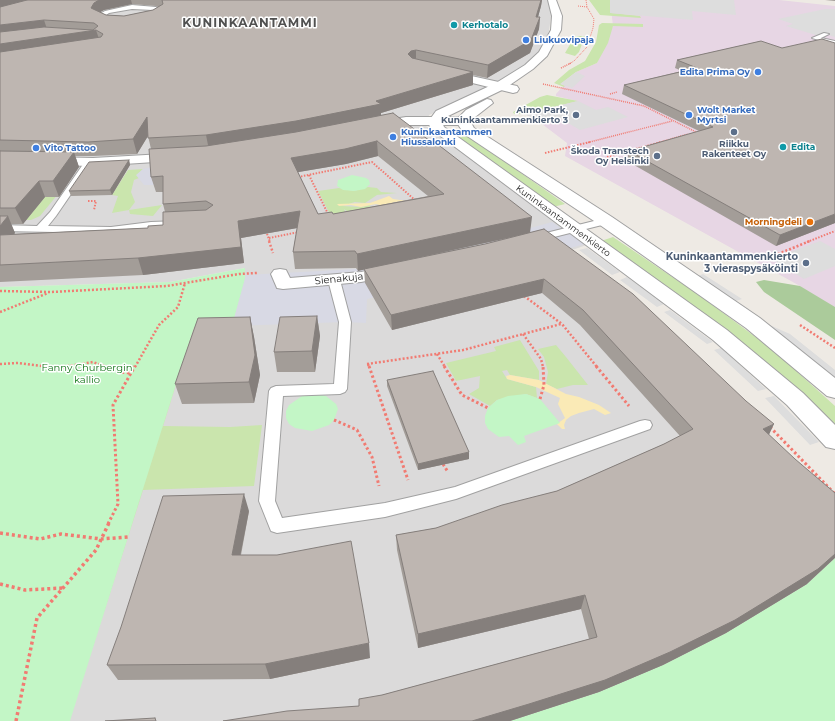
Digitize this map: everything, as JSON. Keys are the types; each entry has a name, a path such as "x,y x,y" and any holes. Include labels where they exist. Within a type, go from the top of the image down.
{"street":[{"path":"435,122 443,112 500,86 529,67 543,54 556,30 557,21 552,0"},
{"path":"463,121 471,112 513,90 546,67"},
{"path":"432,70 513,90"},
{"path":"358,129 391,122 463,121"},
{"path":"463,121 469,131 606,221 753,324 835,390"},
{"name":"Kuninkaantammenkierto","path":"435,122 438,129 444,134 720,335 795,399 835,440"},
{"path":"0,160 89,162 194,156"},
{"name":"Sienakuja","path":"280,273 283,284 362,277 403,268"}],"lane":[{"path":"111,30 119,24 153,19 159,16 161,12 148,8 128,8 107,12 99,18 103,22 119,24"},
{"path":"826,34 815,38 835,43"},
{"path":"40,228 53,214 89,162"},
{"path":"540,238 606,221"},
{"path":"0,228 111,230 151,225 188,223"},
{"path":"334,280 345,322 340,389 276,391 267,501 277,526 385,510 456,493 645,425"}],"path":[{"path":"541,83 644,106 701,135"},
{"path":"610,94 618,92"},
{"path":"545,154 673,121"},
{"path":"607,157 696,132"},
{"path":"294,178 372,162 420,204"},
{"path":"309,175 330,217"},
{"path":"269,238 305,230"},
{"path":"0,291 51,292 167,286 239,274 280,273 266,231"},
{"path":"778,254 835,231"},
{"path":"16,721 38,618 96,550 118,504 113,405 159,325 178,307 186,283"},
{"path":"518,291 562,324 645,425"},
{"path":"0,312 51,292"},
{"path":"341,368 463,350 562,324"},
{"path":"524,334 540,359 544,370 544,385 540,399"},
{"path":"437,354 462,395 488,408"},
{"path":"0,364 18,363 58,368 93,362 118,372 132,373"},
{"path":"368,364 409,483 415,481"},
{"path":"334,420 357,430 372,457 385,510"},
{"path":"769,425 835,494"},
{"path":"442,475 449,473"},
{"path":"0,533 40,539 61,534 101,539 128,536"},
{"path":"0,584 25,590 64,588"}],"shaded area":[{"path":"0,0 548,0 551,16 549,31 545,43 535,58 518,71 458,103 429,115 426,126 592,243 561,254 835,511 835,558 807,584 726,633 663,665 599,692 510,721 69,721 194,327 245,268 170,282 0,287"},
{"path":"610,0 779,0 835,6 835,314 800,286 565,156 567,143 542,124 525,114 577,101 556,96 556,94 576,72 597,63 613,26"},
{"path":"610,0 734,0 736,15 692,11 693,20 610,13"},
{"path":"825,9 835,9 835,37 826,34 819,36 786,26 793,24 778,19"},
{"path":"576,72 585,76 572,88 560,84"},
{"name":"Aimo Park, Kuninkaantammenkierto 3","path":"578,101 596,110 608,107 628,117 580,130 561,119 542,124 525,114"},
{"path":"152,167 155,185 144,185 136,175 143,169"},
{"path":"552,222 585,244 473,275 367,299 366,323 345,322 232,326 246,275 374,268 470,245"},
{"name":"Kuninkaantammenkierto 3 vieraspysäköinti","path":"820,241 835,249 835,266 804,279 772,259"},
{"path":"587,248 620,272 612,275 579,250"},
{"path":"703,274 742,299 736,301 698,276"},
{"path":"627,277 664,304 657,307 620,280"},
{"path":"670,310 713,342 707,344 664,312"},
{"path":"765,323 790,334 835,370 835,381"},
{"path":"721,348 766,389 758,391 714,350"},
{"path":"774,396 819,442 810,445 765,398"}],"green space":[{"path":"589,0 610,0 611,13 640,16 641,18 600,15"},
{"path":"602,23 643,24 643,27 613,26 608,43 597,63 576,72 561,84 565,86 564,87 554,83 569,70 585,61 596,42 599,25"},
{"path":"575,36 585,36 579,52 575,56 565,53"},
{"path":"547,95 578,101 525,114 514,114 513,112 540,97"},
{"path":"466,136 565,204 553,207 456,138"},
{"path":"143,169 137,175 139,178 134,180 131,192 135,202 129,210 112,213 118,196 112,195 128,170"},
{"path":"352,175 366,178 369,180 370,184 365,189 354,191 343,190 337,186 338,180"},
{"path":"368,187 377,188 381,192 397,193 377,195 365,203 355,202 342,206 361,207 369,205 376,211 354,216 344,209 348,218 333,220 318,191 339,188 354,191"},
{"path":"48,193 58,194 40,216 31,220 0,220 30,215"},
{"path":"162,205 153,216 130,214 129,210"},
{"path":"613,237 699,295 773,350 835,406 835,428 780,374 742,342 601,241"},
{"name":"Fanny Churbergin kallio","path":"245,268 245,279 232,326 194,327 70,721 0,721 0,287 170,282"},
{"path":"764,280 800,286 835,307 835,340 764,292 756,282"},
{"path":"135,327 194,327 163,426 230,427 262,425 254,486 143,490 69,721 13,721"},
{"path":"520,340 539,371 539,380 510,375 507,370 502,371 507,379 536,387 537,398 526,394 497,400 490,406 469,394 479,388 480,376 456,381 446,363 496,351 494,347"},
{"path":"556,345 588,385 573,385 557,389 546,384 548,372 544,357 538,349"},
{"path":"317,394 326,396 336,404 338,409 334,420 329,425 312,431 295,428 289,424 286,418 286,411 289,405 302,396"},
{"path":"526,394 540,399 560,423 524,436 526,442 518,445 509,436 499,437 488,429 485,423 485,416 488,408 497,400 508,396"},
{"path":"835,558 835,721 510,721 599,692 663,665 726,633 807,584"}],"sand":[{"path":"389,196 393,199 407,201 394,202 389,207 376,204 361,207 351,205 339,206 337,204 370,203"},
{"path":"510,375 539,380 566,394 579,397 599,405 611,413 605,415 594,409 579,413 566,420 564,425 565,429 562,429 557,424 565,418 558,404 560,398 536,387 507,379 506,376"}],"building":[{"path":"27,0 99,0 94,3 91,8 106,15 124,16 153,10 163,4 162,0 541,0 536,17 540,17 531,40 488,65 416,50 411,51 408,54 412,58 473,72 376,101 381,104 296,121 206,135 148,138 147,117 133,139 88,142 0,140 0,52 101,37 103,34 96,30 0,44 0,32 44,27 93,30 98,26 94,23 44,20 0,25 0,7"},
{"name":"Edita","path":"822,39 835,43 835,214 780,235 629,151 713,127 624,85 697,68 677,60 761,41 782,48"},
{"path":"393,113 434,144 436,143 532,217 357,254 355,251 293,252 300,211 238,221 241,247 138,258 0,265 0,235 148,228 148,226 163,225 163,212 206,210 213,205 206,201 163,204 163,176 151,177 149,149 206,146 296,132","holes":["377,141 444,194 333,214 332,212 318,214 291,158 345,149"]},
{"path":"0,151 74,152 53,181 39,181 15,208 0,208"},
{"path":"129,160 110,190 69,191 89,162"},
{"path":"0,216 8,216 0,226"},
{"path":"544,229 633,294 746,401 774,424 763,429 835,493 835,554 818,569 735,620 670,652 605,680 472,721 223,721 287,711 359,706 359,699 382,695 597,637 585,595 418,634 396,535 436,528 502,505 557,491 664,444 693,429 583,310 544,279 391,315 364,269 485,244"},
{"path":"317,316 312,351 274,352 280,317"},
{"path":"250,317 255,355 249,382 175,384 198,318"},
{"path":"433,371 469,452 418,464 387,380"},
{"path":"244,494 232,555 277,555 351,541 369,643 265,664 107,665 121,627 163,496"},
{"path":"155,718 156,721 105,721"}],"place":[{"name":"Kerhotalo","path":"454,25"},
{"name":"Liukuovipaja","path":"526,40"},
{"name":"Edita Prima Oy","path":"758,72"},
{"name":"Aimo Park, Kuninkaantammenkierto 3","path":"576,115"},
{"name":"Wolt Market Myrtsi","path":"689,115"},
{"name":"Riikku Rakenteet Oy","path":"734,132"},
{"name":"Kuninkaantammen Hiussalonki","path":"393,137"},
{"name":"Edita","path":"783,147"},
{"name":"Vito Tattoo","path":"36,148"},
{"name":"Škoda Transtech Oy Helsinki","path":"657,156"},
{"name":"Morningdeli","path":"810,222"},
{"name":"Kuninkaantammenkierto 3 vieraspysäköinti","path":"806,263"}],"district":[{"name":"KUNINKAANTAMMI","path":"250,23"}]}
